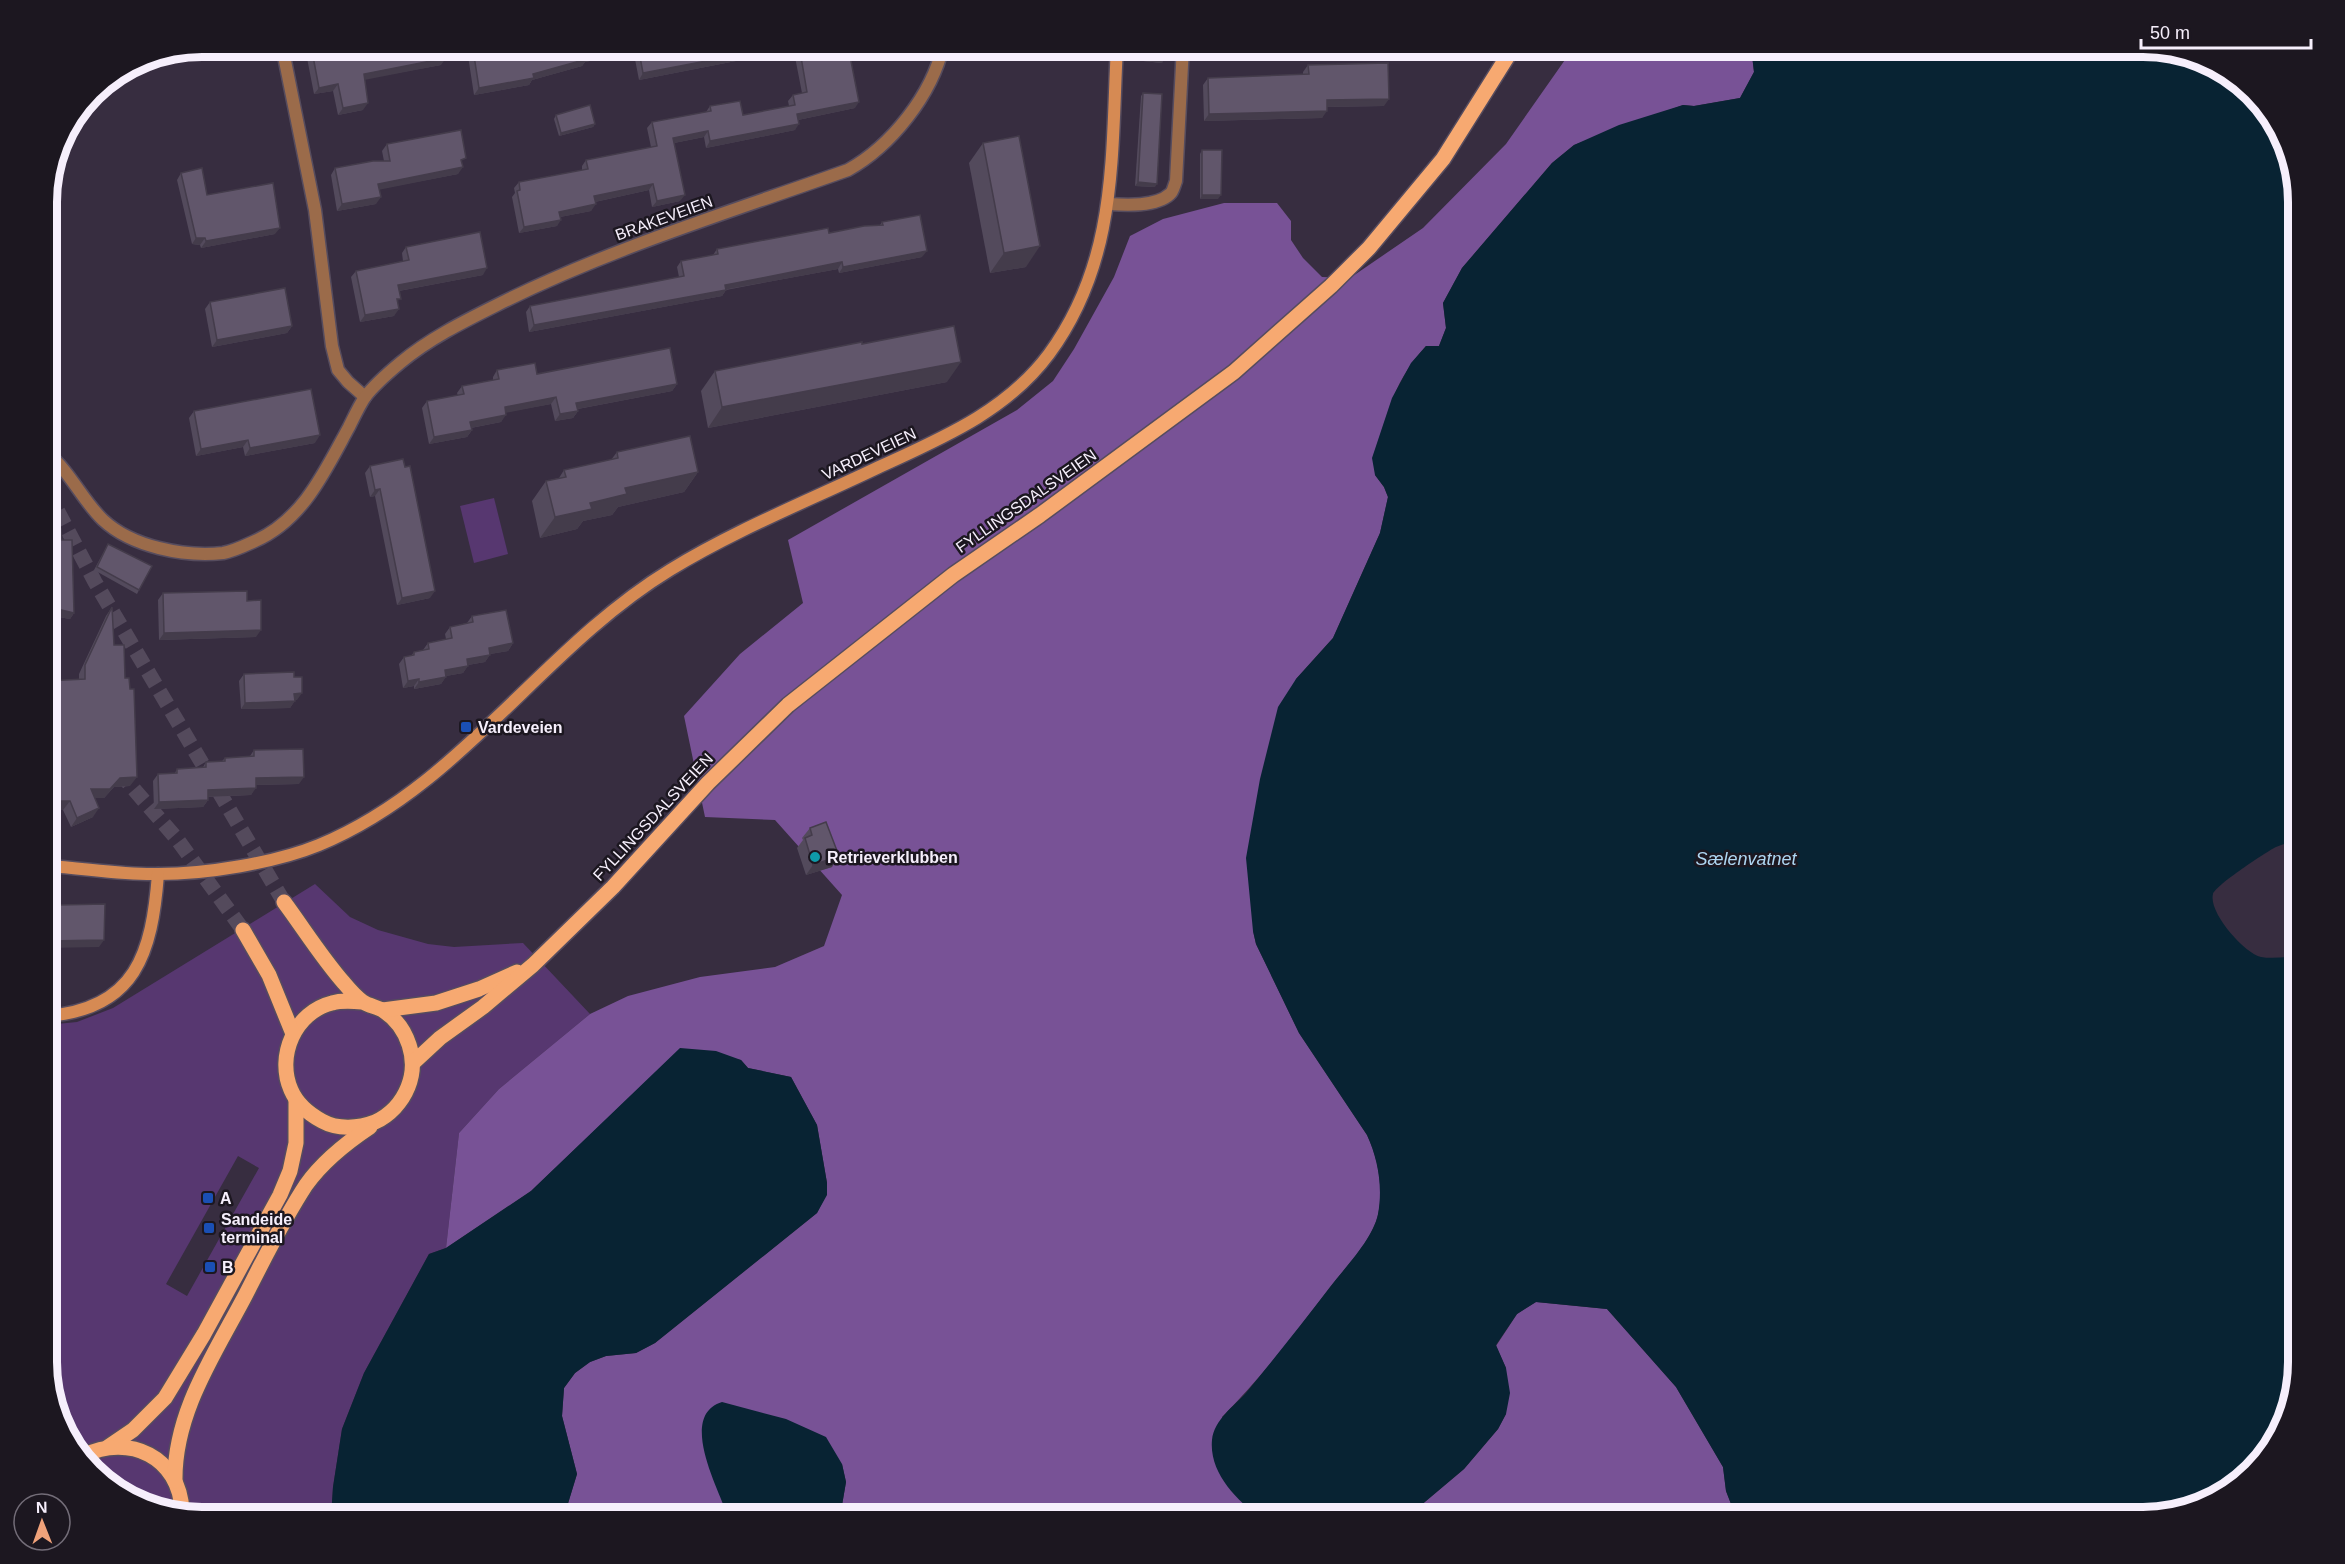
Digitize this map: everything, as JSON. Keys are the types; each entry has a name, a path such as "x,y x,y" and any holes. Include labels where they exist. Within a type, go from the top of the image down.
{"main road":[{"name":"VARDEVEIEN","path":"57,867 158,874 235,866 289,855 318,846 372,819 442,768 584,633 641,589 720,543 939,439 982,416 1032,374 1049,354 1068,324 1089,282 1100,248 1108,204 1116,57"},
{"name":"FYLLINGSDALSVEIEN","path":"413,1063 440,1038 483,1007 534,965 613,887 708,783 788,705 952,575 1040,515 1234,372 1331,286 1369,248 1443,159 1507,57"},
{"path":"57,1014 82,1010 103,1002 119,990 132,974 143,956 151,934 158,874"},
{"path":"284,902 343,981 363,1002"},
{"path":"243,930 269,975 293,1034"},
{"name":"FYLLINGSDALSVEIEN","path":"383,1010 436,1003 479,989 534,965"},
{"path":"174,1480 176,1446 189,1403 279,1231 307,1184 327,1161 344,1144 381,1119 395,1108 405,1095 411,1080 413,1063 411,1048 405,1033 383,1010 363,1002 347,1000 330,1003 315,1010 302,1020 287,1047 285,1062 288,1083 297,1100 309,1114 326,1124 345,1127 364,1126 381,1119"},
{"path":"90,1454 108,1447 133,1430 165,1398 204,1334 280,1195 290,1170 296,1143 297,1100"},
{"path":"108,1447 122,1446 145,1453 165,1467 180,1494 181,1505"}],"street":[{"path":"284,57 315,210 332,346 338,370 365,397"},
{"name":"BRAKEVEIEN","path":"57,465 104,521 127,535 175,552 191,554 225,553 260,539 295,515 319,480 365,397 410,355 459,324 536,285 848,170 867,159 913,111 932,80 939,57"},
{"path":"1108,204 1133,206 1162,199 1171,194 1176,181 1182,57"}],"shaded area":[{"path":"1567,57 1752,57 1754,72 1740,98 1694,106 1683,105 1574,145 1552,163 1462,268 1443,303 1446,328 1439,346 1426,346 1413,361 1390,406 1375,475 1388,497 1380,533 1333,638 1296,679 1253,931 1256,944 1299,1033 1367,1135 1377,1163 1380,1205 1375,1224 1358,1253 1278,1354 1222,1417 1250,1507 842,1507 846,1482 842,1464 730,1507 567,1507 577,1474 562,1416 564,1388 575,1373 590,1362 606,1356 636,1353 655,1343 817,1213 826,1195 827,1183 817,1125 791,1077 748,1068 741,1060 680,1049 531,1191 446,1248 459,1133 499,1089 590,1014 628,996 700,977 775,967 824,946 842,895 775,820 705,817 684,716 740,654 803,603 788,540 1017,410 1053,381 1074,349 1114,277 1130,236 1163,219 1224,203 1277,203 1291,221 1291,240 1303,258 1322,277 1350,278 1423,228 1506,144"},
{"path":"494,498 508,554 474,563 460,506"},
{"path":"315,884 350,917 378,930 428,944 454,947 523,943 590,1014 499,1089 459,1133 446,1248 429,1254 364,1373 342,1429 332,1507 193,1507 155,1499 121,1483 99,1465 76,1434 62,1400 57,1371 57,1024 77,1022 113,1008","holes":["238,1156 259,1168 187,1296 166,1284"]},
{"path":"1536,1302 1607,1309 1676,1387 1723,1467 1726,1491 1732,1507 1419,1507 1464,1469 1498,1429 1506,1414 1506,1368 1496,1346 1517,1314"}],"water":[{"name":"Sælenvatnet","path":"1752,57 2152,57 2190,65 2224,81 2252,106 2264,121 2280,155 2287,183 2288,202 2288,843 2276,847 2242,869 2216,890 2213,894 2213,902 2229,931 2254,954 2270,958 2288,957 2288,1084 2286,1093 2288,1102 2288,1371 2280,1409 2264,1443 2239,1471 2224,1483 2207,1492 2171,1504 2152,1507 1732,1507 1726,1491 1723,1467 1676,1387 1607,1309 1536,1302 1517,1314 1496,1345 1506,1368 1510,1393 1506,1414 1498,1429 1464,1469 1419,1507 1248,1507 1233,1494 1215,1463 1212,1440 1216,1426 1257,1380 1365,1242 1378,1214 1380,1194 1377,1163 1367,1135 1299,1033 1256,944 1253,931 1246,858 1260,779 1278,707 1296,679 1333,638 1380,533 1388,497 1375,475 1372,458 1392,398 1411,363 1426,346 1439,346 1446,328 1443,303 1462,268 1552,163 1574,145 1619,125 1683,105 1694,106 1740,98 1754,72"},
{"path":"680,1048 716,1051 741,1060 748,1068 791,1077 817,1125 827,1183 827,1195 817,1213 655,1343 636,1353 606,1356 590,1362 575,1373 564,1388 562,1416 577,1474 567,1507 332,1507 342,1429 364,1373 429,1254 446,1248 531,1191"},
{"path":"722,1402 786,1419 826,1437 842,1464 846,1482 842,1507 724,1507 704,1450 703,1420 710,1409"}],"building":[{"path":"313,57 446,57 364,74 368,103 343,108 338,84 319,88"},
{"path":"474,57 586,57 587,59 533,74 534,78 479,88"},
{"path":"640,57 727,57 643,73"},
{"path":"801,57 850,57 859,102 797,114 799,124 710,141 708,131 673,138 685,195 657,201 653,184 594,196 596,204 559,212 561,220 524,227 517,191 520,190 519,182 588,169 586,160 657,146 652,122 711,111 710,106 740,101 743,115 795,105 793,95 807,92"},
{"path":"1388,63 1389,99 1327,100 1327,111 1209,114 1208,78 1309,74 1308,65"},
{"path":"1143,93 1162,94 1157,184 1138,182"},
{"path":"590,105 595,124 561,133 556,115"},
{"path":"461,130 466,158 461,160 463,167 378,184 381,197 342,204 335,168 373,161 390,161 387,144"},
{"path":"1019,136 1040,246 1004,253 983,143"},
{"path":"1202,150 1222,150 1221,195 1202,195"},
{"path":"202,168 207,195 273,183 280,228 206,241 205,238 196,238 181,173"},
{"path":"920,215 927,251 843,267 842,262 725,285 726,290 534,325 530,306 684,276 681,261 718,254 717,249 828,228 829,233 883,225 882,222"},
{"path":"480,232 487,268 398,285 401,299 397,299 399,309 365,315 356,271 409,260 406,247"},
{"path":"285,288 292,326 217,340 210,302"},
{"path":"954,326 961,362 722,407 715,371"},
{"path":"670,348 677,384 576,403 578,411 560,414 556,397 505,407 506,415 470,422 472,430 434,437 427,401 464,394 462,386 499,379 497,370 535,363 537,374"},
{"path":"311,389 320,435 250,448 248,440 201,449 194,411"},
{"path":"690,436 698,472 625,488 627,494 590,503 592,509 555,517 546,481 566,477 564,470 618,458 617,452"},
{"path":"403,459 405,467 410,466 435,591 402,598 380,489 375,490 370,466"},
{"path":"57,529 61,529 62,540 72,540 74,613 57,609"},
{"path":"108,544 152,566 139,590 97,567"},
{"path":"247,591 247,601 261,600 261,630 164,633 163,593"},
{"path":"112,607 114,645 124,645 125,678 129,678 130,689 134,689 137,777 120,778 110,789 91,789 99,808 77,818 70,801 57,801 57,680 85,679 85,665"},
{"path":"506,610 513,643 489,648 490,655 467,659 468,666 445,670 446,677 419,682 419,679 408,681 404,657 429,649 428,643 452,638 450,627 473,622 472,616"},
{"path":"294,672 294,677 302,677 302,693 294,694 295,701 245,703 244,674"},
{"path":"303,749 304,777 256,778 256,788 208,790 208,800 159,802 158,774 177,773 177,769 206,767 206,762 225,761 225,758 254,756 254,750"},
{"path":"826,822 839,856 813,865 805,838 812,835 810,828"},
{"path":"57,894 60,894 60,905 105,904 104,940 57,941"}],"tunnel":[{"path":"57,510 95,582 284,902"},
{"path":"119,772 177,839 243,930"}],"place":[{"name":"Vardeveien","path":"466,727"},
{"name":"Retrieverklubben","path":"815,857"},
{"name":"A","path":"208,1198"},
{"name":"Sandeide terminal","path":"209,1228"},
{"name":"B","path":"210,1267"}]}
